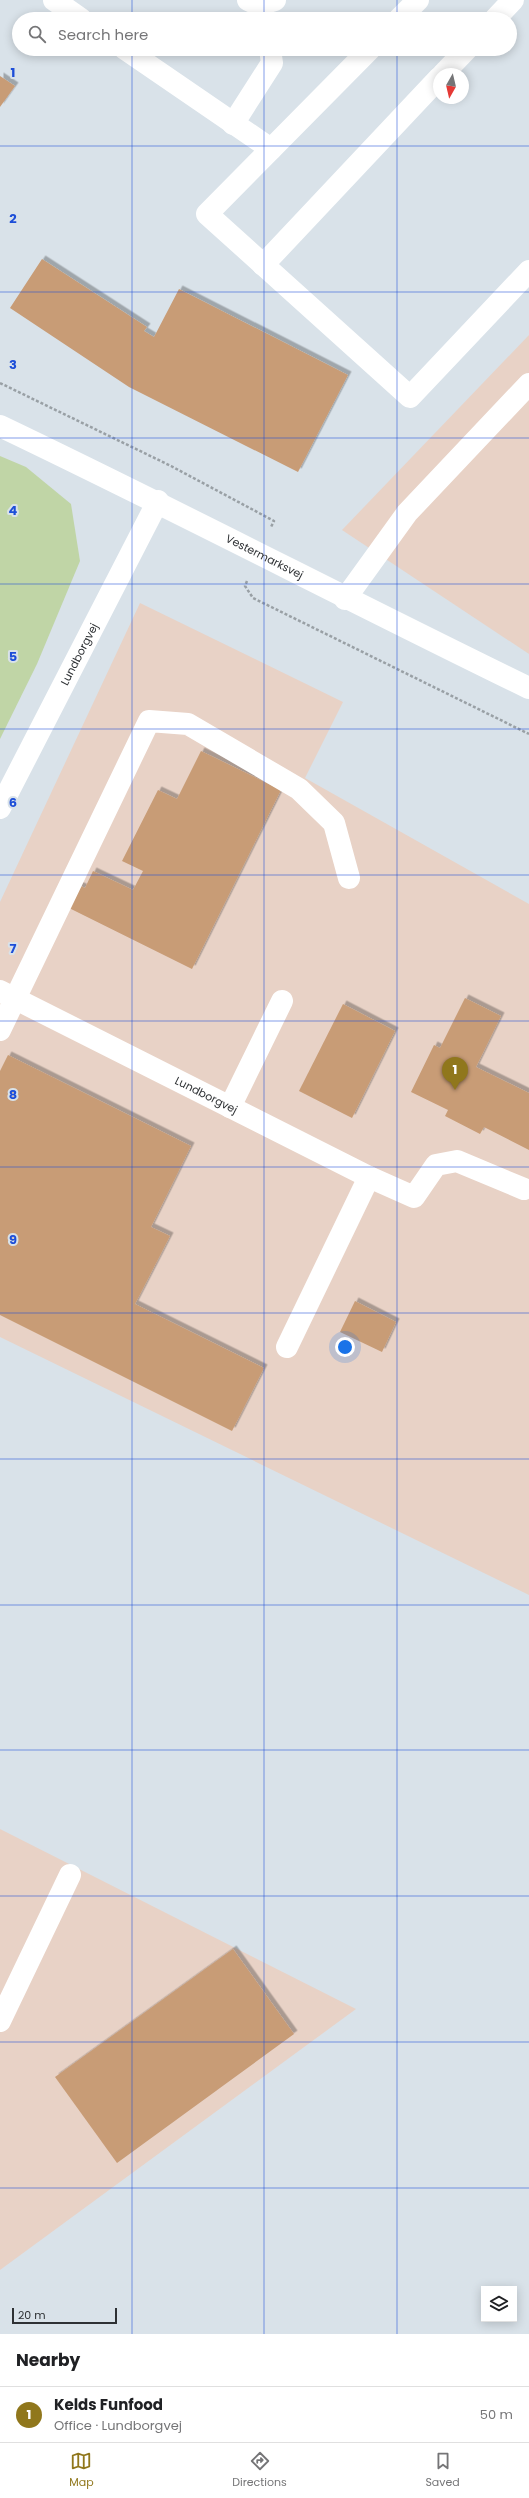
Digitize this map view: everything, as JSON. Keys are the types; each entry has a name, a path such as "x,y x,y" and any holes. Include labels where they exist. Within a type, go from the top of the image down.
{"street":[{"path":"54,0 71,12"},
{"path":"406,12 418,0"},
{"path":"502,12 513,0"},
{"path":"135,56 270,149"},
{"path":"233,124 272,63 271,56"},
{"path":"363,56 207,214 410,397 529,271"},
{"path":"449,68 460,56"},
{"path":"263,264 433,84"},
{"path":"345,599 407,513 529,384"},
{"name":"Vestermarksvej","path":"0,426 158,501 345,599 529,688"},
{"name":"Lundborgvej","path":"0,808 158,501"},
{"path":"0,1030 8,995 149,721 188,724 299,789 334,823 349,878"},
{"name":"Lundborgvej","path":"8,995 369,1177 414,1197 436,1165 457,1161 524,1190"},
{"path":"230,1107 282,1001"},
{"path":"287,1347 369,1177"},
{"path":"0,2021 70,1876"}],"shaded area":[{"path":"529,335 529,654 342,530"},
{"path":"140,603 343,702 305,778 529,904 529,1595 0,1337 0,902"},
{"path":"0,1829 356,2009 0,2270"}],"green space":[{"path":"0,456 26,467 71,504 80,561 37,664 0,739"}],"building":[{"path":"0,76 15,86 0,107"},
{"path":"42,259 147,327 144,331 154,337 179,289 348,375 298,472 129,387 10,308"},
{"path":"201,751 281,790 192,969 65,906 76,884 85,888 93,871 133,890 143,871 122,861 158,790 177,799"},
{"path":"465,998 501,1016 476,1067 529,1093 529,1150 484,1127 480,1134 445,1116 448,1110 411,1092 434,1045 440,1048"},
{"path":"343,1004 395,1031 352,1118 299,1091"},
{"path":"8,1055 191,1146 151,1227 170,1236 135,1304 264,1368 232,1431 0,1315 0,1071"},
{"path":"355,1301 396,1322 382,1352 340,1332"},
{"path":"233,1949 294,2034 117,2163 55,2077"}],"place":[{"name":"Kelds Funfood","path":"455,1090"}]}
